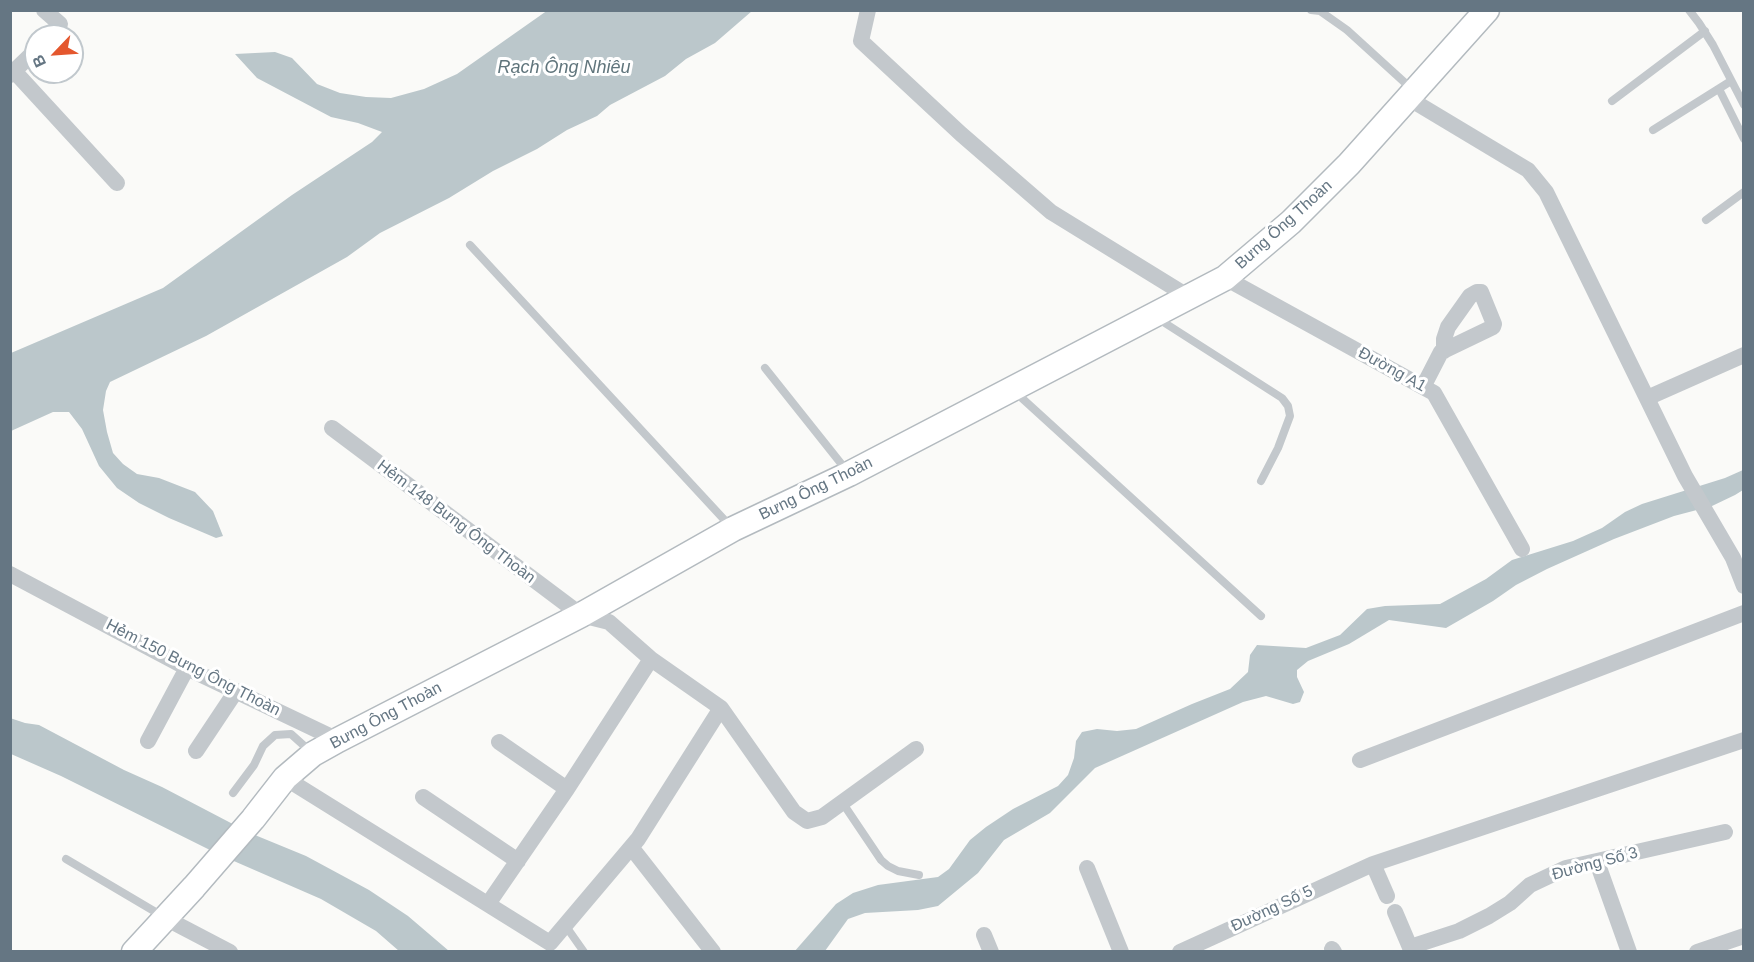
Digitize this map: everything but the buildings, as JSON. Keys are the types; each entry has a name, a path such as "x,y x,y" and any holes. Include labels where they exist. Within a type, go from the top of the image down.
{"street":[{"path":"44,10 60,24"},
{"path":"868,10 861,41 961,134 1051,212 1189,297"},
{"name":"Bưng Ông Thoàn","path":"134,951 194,887 285,778 313,754 581,615 734,529 849,474 1225,278 1291,222 1349,164 1486,10"},
{"path":"24,63 13,74 117,183"},
{"path":"1411,94 1528,170 1546,192 1685,476 1733,558 1743,586"},
{"name":"Đường A1","path":"1225,278 1434,393 1522,549"},
{"path":"1423,387 1434,363 1444,351"},
{"path":"1647,398 1743,355"},
{"name":"Hẻm 148 Bưng Ông Thoàn","path":"332,428 581,615"},
{"name":"Hẻm 150 Bưng Ông Thoàn","path":"10,574 187,668 338,740"},
{"path":"1360,760 1743,613"},
{"path":"581,615 609,622 651,659 721,708 794,812 807,821 822,817 915,749"},
{"path":"488,904 567,789 651,659"},
{"path":"148,741 187,668"},
{"path":"196,751 236,690"},
{"path":"285,778 550,943 638,839 721,708"},
{"name":"Đường Số 5","path":"1181,951 1374,864 1743,740"},
{"path":"499,742 567,789"},
{"path":"423,797 518,861"},
{"name":"Đường Số 3","path":"1411,949 1459,931 1489,916 1510,903 1530,885 1566,868 1725,832"},
{"path":"631,847 713,951"},
{"path":"1597,862 1629,951"},
{"path":"1374,864 1387,896"},
{"path":"1087,868 1121,951"},
{"path":"1395,912 1411,949"},
{"path":"165,918 230,951"},
{"path":"984,935 991,951"},
{"path":"1697,951 1743,936"}],"lane":[{"path":"1311,10 1320,11 1347,30 1411,94"},
{"path":"1689,10 1705,31 1743,105"},
{"path":"1612,101 1705,31"},
{"path":"1653,130 1731,81"},
{"path":"1719,89 1743,139"},
{"path":"1706,220 1743,192"},
{"path":"470,244 734,529"},
{"path":"1154,316 1282,398 1288,406 1290,416 1278,448 1261,481"},
{"path":"765,368 849,474"},
{"path":"1012,389 1262,616"},
{"path":"233,793 254,765 263,746 275,735 291,734 313,754"},
{"path":"843,802 881,860 898,871 918,875"},
{"path":"66,859 165,918"},
{"path":"565,925 584,951"}],"water":[{"name":"Rạch Ông Nhiêu","path":"548,10 752,11 715,43 686,59 665,76 610,105 597,116 493,171 449,198 380,233 347,257 206,336 110,382 103,410 113,453 137,474 159,478 195,492 213,511 223,536 216,538 169,518 139,503 117,488 99,466 82,429 69,412 53,412 11,431 11,353 163,288 292,195 372,142 382,132 358,123 331,117 257,78 235,54 275,52 292,58 317,84 340,93 391,98 424,89 457,74"},
{"path":"1743,470 1743,490 1735,495 1712,506 1674,516 1614,539 1547,569 1516,585 1446,628 1389,620 1349,644 1308,661 1297,670 1297,677 1304,692 1300,702 1293,704 1266,696 1243,702 1095,768 1050,813 1004,840 978,873 938,906 918,910 865,913 848,919 825,951 794,952 836,904 853,893 878,885 938,877 949,869 970,840 986,827 1013,809 1058,786 1068,775 1074,758 1076,741 1082,732 1097,729 1117,731 1136,729 1230,689 1248,672 1250,655 1257,645 1306,648 1340,635 1367,609 1440,604 1486,579 1512,560 1573,541 1602,528 1625,512 1642,504 1725,478"},
{"path":"10,718 39,725 250,833 306,856 369,890 408,916 449,951 399,951 376,931 321,899 220,855 61,776 11,754"}]}
